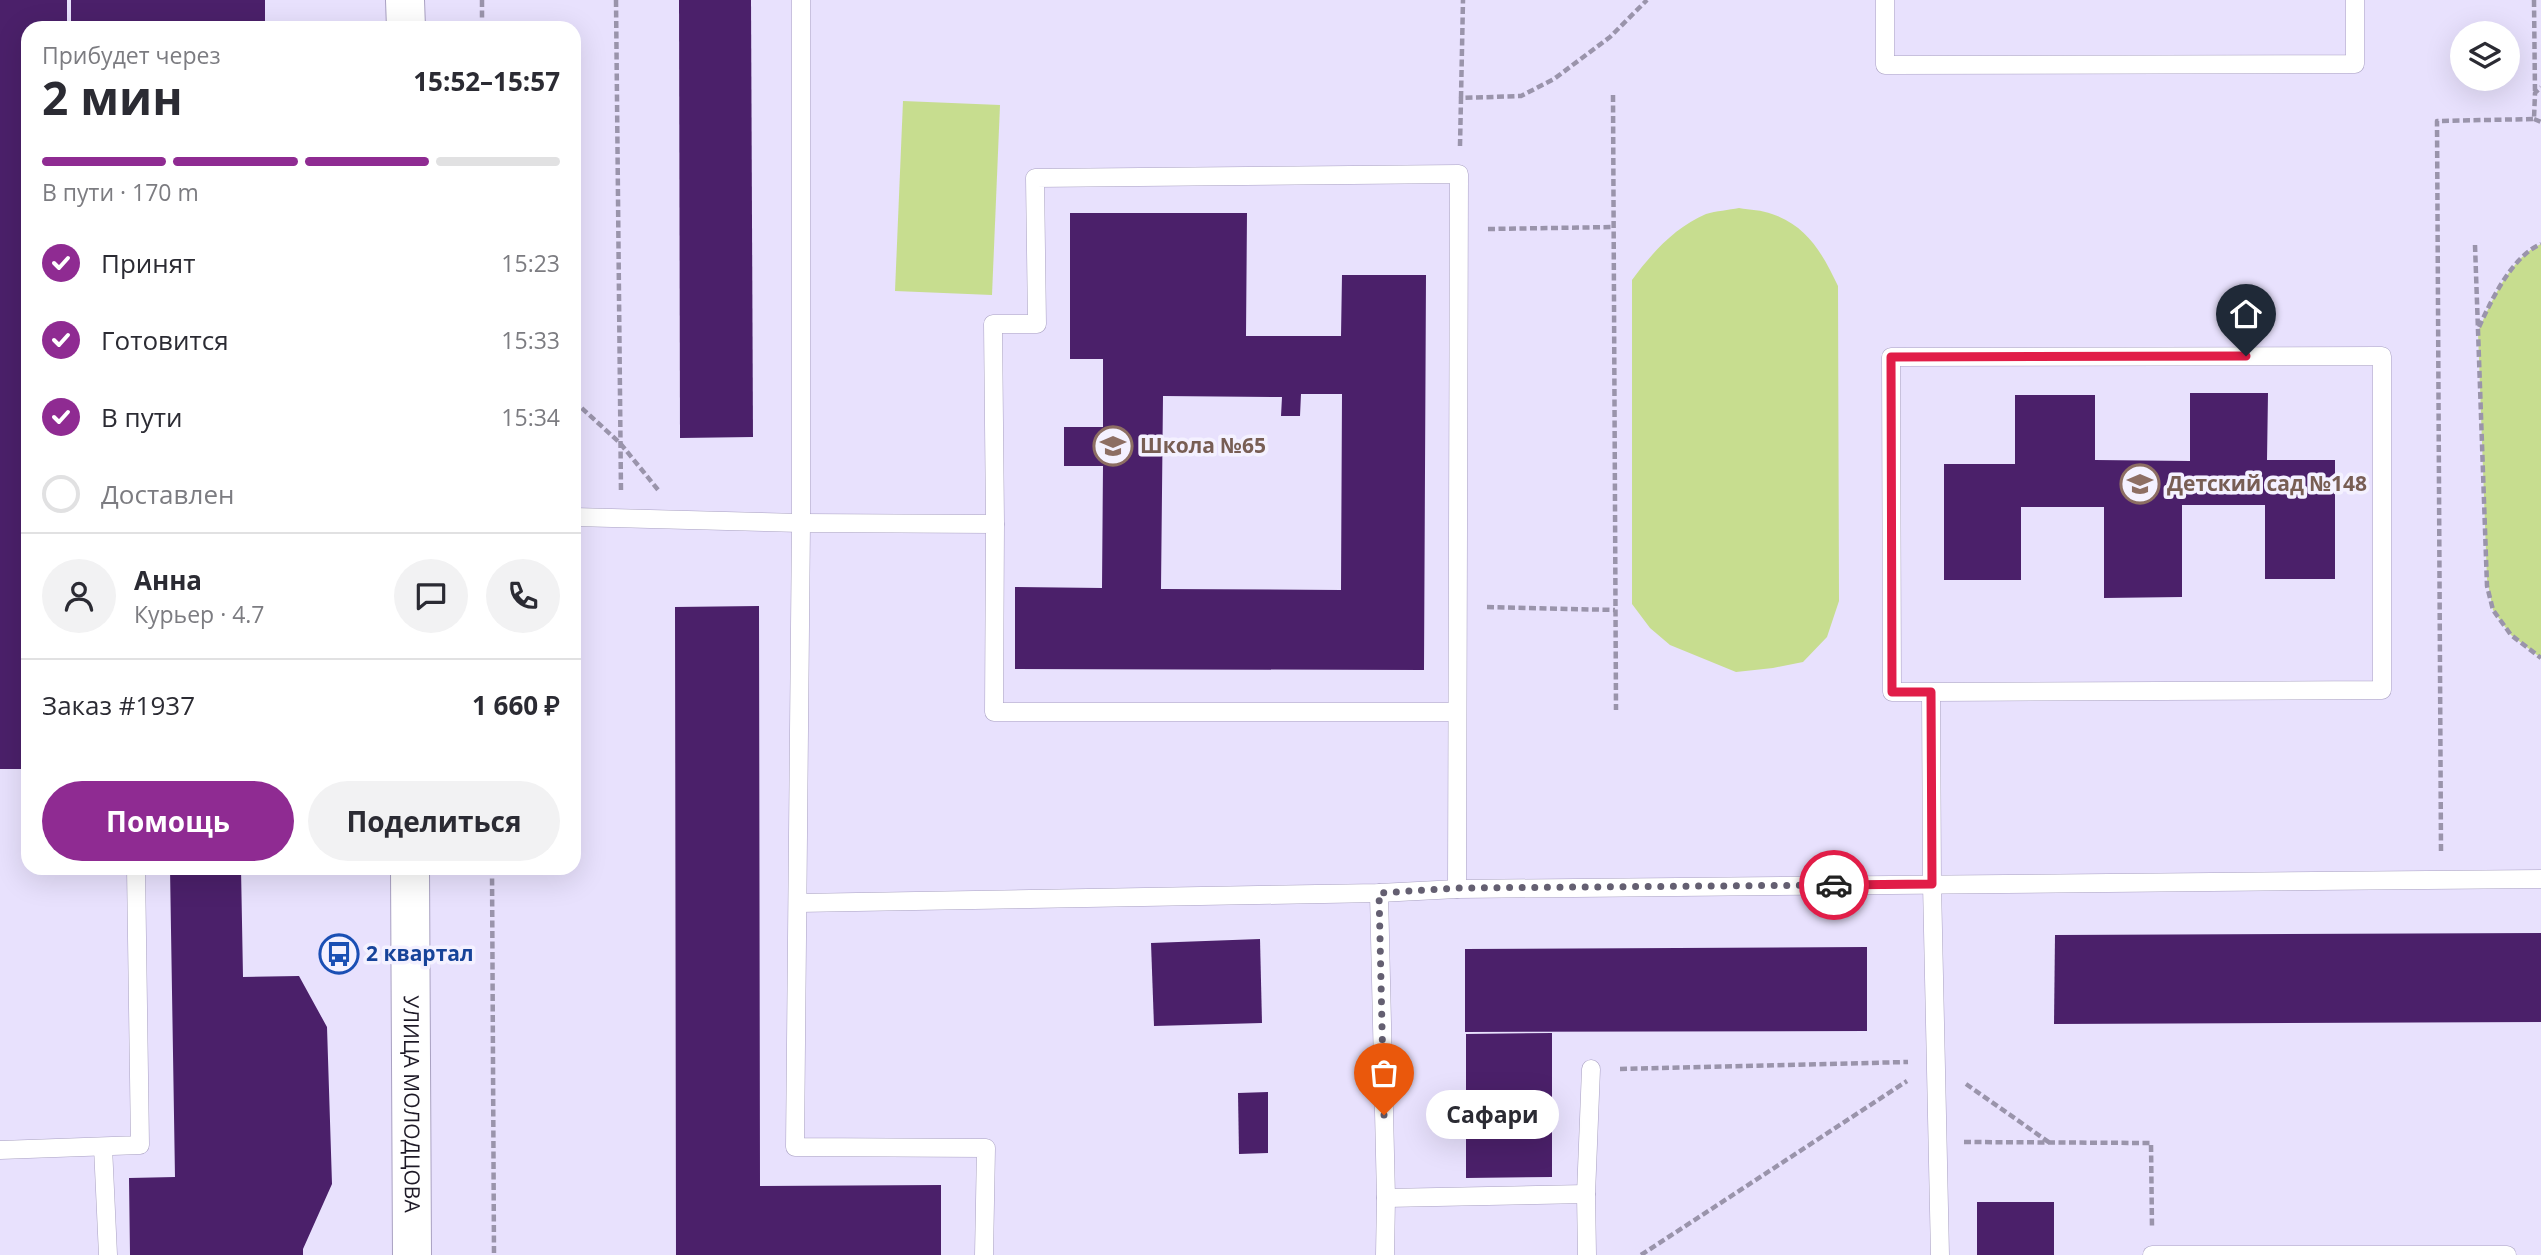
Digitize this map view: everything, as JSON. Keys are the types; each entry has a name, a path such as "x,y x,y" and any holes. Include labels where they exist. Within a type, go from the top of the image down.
{"street":[{"path":"405,0 405,21"},
{"name":"УЛИЦА МОЛОДЦОВА","path":"410,875 412,1255"}],"lane":[{"path":"802,0 801,523 795,1147 986,1148 985,1255"},
{"path":"1885,0 1885,65 1912,65 2355,64 2355,0"},
{"path":"1457,712 994,712 993,324 1037,324 1035,178 1459,174 1457,888"},
{"path":"2382,356 2382,690 1931,692 1892,692 1891,357 2382,356"},
{"path":"581,517 801,523 995,524"},
{"path":"1931,692 1940,1255"},
{"path":"0,1150 140,1146 136,875"},
{"path":"798,903 1379,893 1457,888 2541,879"},
{"path":"1379,893 1385,1255"},
{"path":"1587,1255 1586,1194 1591,1069"},
{"path":"103,1147 108,1255"},
{"path":"1386,1198 1586,1194"},
{"path":"2152,1254 2507,1255"}],"path":[{"path":"482,0 482,21"},
{"path":"616,0 621,517"},
{"path":"1459,174 1463,0"},
{"path":"1461,98 1521,96 1554,79 1610,37 1647,0"},
{"path":"2534,0 2534,120"},
{"path":"2535,93 2541,86"},
{"path":"1613,95 1616,709"},
{"path":"2441,880 2437,121 2541,122"},
{"path":"1459,229 1614,227"},
{"path":"2478,331 2492,298 2511,270 2541,244"},
{"path":"2475,246 2487,586 2493,610 2511,635 2541,658"},
{"path":"581,407 620,443 681,519"},
{"path":"1458,606 1615,610"},
{"path":"492,875 494,1255"},
{"path":"1591,1069 1936,1062 2050,1143"},
{"path":"1642,1255 1936,1062"},
{"path":"1937,1141 2151,1143 2152,1254"}],"green space":[{"path":"903,101 1000,105 992,295 895,291"},
{"path":"1739,208 1768,213 1795,226 1813,243 1838,286 1839,601 1827,637 1803,662 1736,672 1670,645 1650,628 1632,604 1632,280 1656,251 1684,226 1706,214"},
{"path":"2541,244 2541,658 2511,635 2493,610 2487,579 2478,332 2495,295 2511,270 2530,250"}],"building":[{"path":"0,0 67,0 67,21 21,21 21,769 0,769"},
{"path":"71,0 265,0 265,21 71,21"},
{"path":"679,0 751,0 753,437 680,438"},
{"name":"Школа №65","path":"1070,213 1247,213 1246,336 1341,336 1342,275 1426,275 1424,670 1015,669 1015,587 1102,588 1103,466 1064,466 1064,427 1103,427 1103,359 1070,359","holes":["1301,394 1342,394 1341,590 1161,589 1163,396 1282,397 1281,416 1300,416"]},
{"name":"Детский сад №148","path":"2190,393 2268,393 2267,460 2335,460 2335,579 2265,579 2265,505 2182,505 2182,597 2104,598 2104,507 2021,507 2021,580 1944,580 1944,464 2015,464 2015,395 2095,395 2095,460 2190,461"},
{"path":"759,606 760,1186 941,1185 941,1255 676,1255 675,607"},
{"path":"170,875 241,875 243,977 299,976 327,1027 332,1184 303,1249 303,1255 130,1255 129,1178 175,1177"},
{"path":"2541,933 2541,1022 2054,1024 2055,935"},
{"path":"1260,939 1262,1023 1154,1026 1151,943"},
{"path":"1867,947 1867,1031 1465,1032 1465,949"},
{"path":"1552,1033 1552,1177 1466,1178 1466,1034"},
{"path":"1268,1092 1268,1153 1239,1154 1238,1093"},
{"path":"1977,1202 2054,1202 2054,1255 1977,1255"}],"way so far":[{"path":"1384,1115 1379,893 1457,888 1834,885"}],"place":[{"name":"Школа №65","path":"1113,446"},
{"name":"Детский сад №148","path":"2140,484"},
{"name":"2 квартал","path":"339,954"},
{"name":"Сафари","path":"1384,1115"}],"route":[{"path":"1834,885 1932,884 1931,692 1892,692 1891,357 2246,356"}]}
